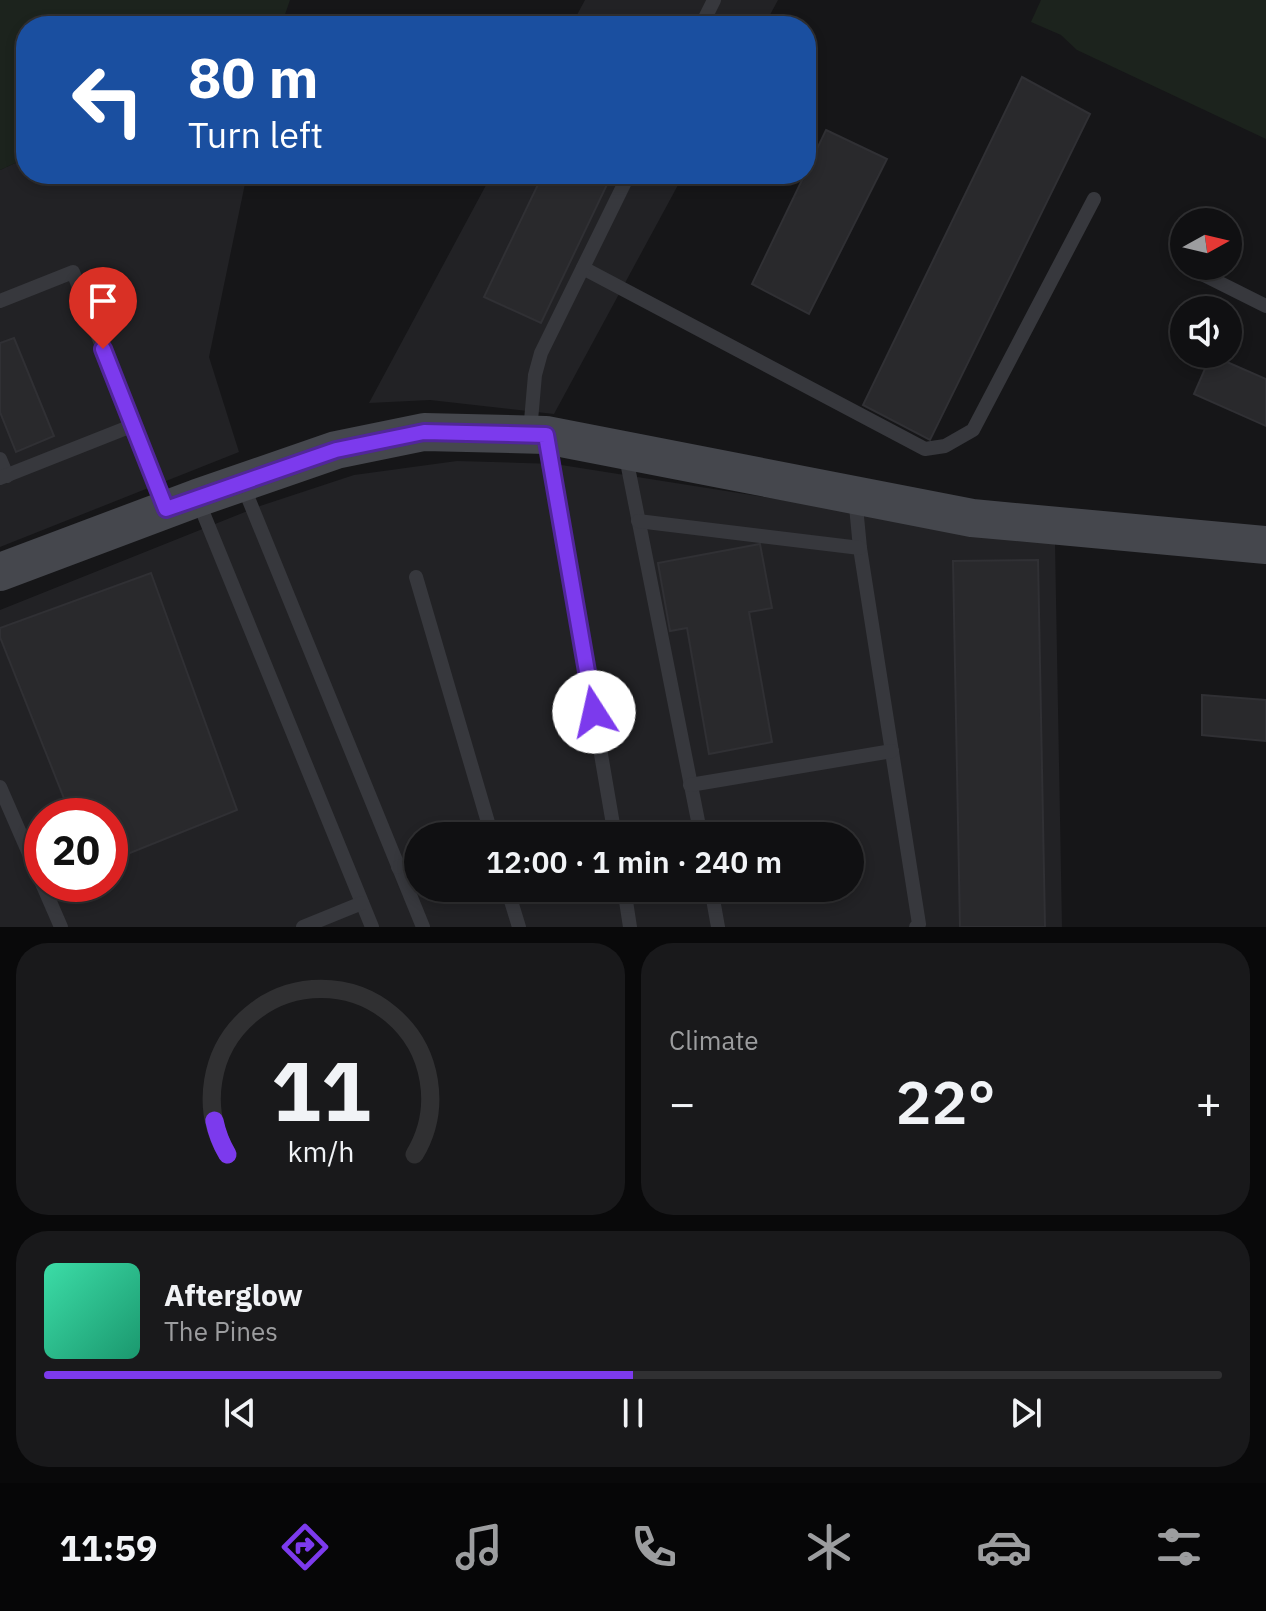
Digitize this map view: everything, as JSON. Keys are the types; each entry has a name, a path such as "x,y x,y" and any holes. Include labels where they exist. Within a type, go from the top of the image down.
{"street":[{"path":"0,572 182,503 336,450 424,432 538,434 972,518 1266,545"}],"lane":[{"path":"612,822 538,434 535,375 541,353 624,184"},
{"path":"583,268 925,449 945,446 973,430 1094,199"},
{"path":"0,301 73,272 134,425 182,503 372,927"},
{"path":"1214,280 1266,306"},
{"path":"0,459 3,477 134,425"},
{"path":"624,450 698,822"},
{"path":"242,482 423,927"},
{"path":"855,496 860,548 919,924 916,927"},
{"path":"638,521 860,548"},
{"path":"416,577 485,822"},
{"path":"690,785 892,751"},
{"path":"0,787 61,927"},
{"path":"398,867 404,865"},
{"path":"511,902 519,927"},
{"path":"626,902 630,927"},
{"path":"714,902 718,927"},
{"path":"303,927 331,921 362,903"}],"shaded area":[{"path":"0,0 290,0 284,16 16,16 16,163 0,170"},
{"path":"585,0 778,0 769,16 576,16"},
{"path":"1041,0 1266,0 1266,139 1077,50 1061,35 1031,22"},
{"path":"16,163 16,184 245,184 209,357 239,452 0,547 0,170"},
{"path":"487,184 679,184 554,414 430,400 369,403"},
{"path":"457,461 555,464 1055,543 1062,927 0,927 0,610 260,506 354,475"}],"building":[{"path":"1022,77 1090,114 930,440 863,405"},
{"path":"826,130 887,159 809,314 752,284 800,184 816,184 816,151"},
{"path":"538,184 607,184 541,323 484,297"},
{"path":"14,338 54,436 16,452 0,412 0,343"},
{"path":"1205,368 1241,368 1266,379 1266,426 1194,394"},
{"path":"760,544 772,608 749,612 772,742 709,754 687,628 670,631 658,563"},
{"path":"1038,560 1045,927 960,927 953,561"},
{"path":"151,573 237,810 128,854 128,798 64,798 0,637 0,628"},
{"path":"1202,695 1266,700 1266,741 1202,735"}],"route":[{"path":"103,349 166,509 336,450 424,432 546,435 594,712"}]}
